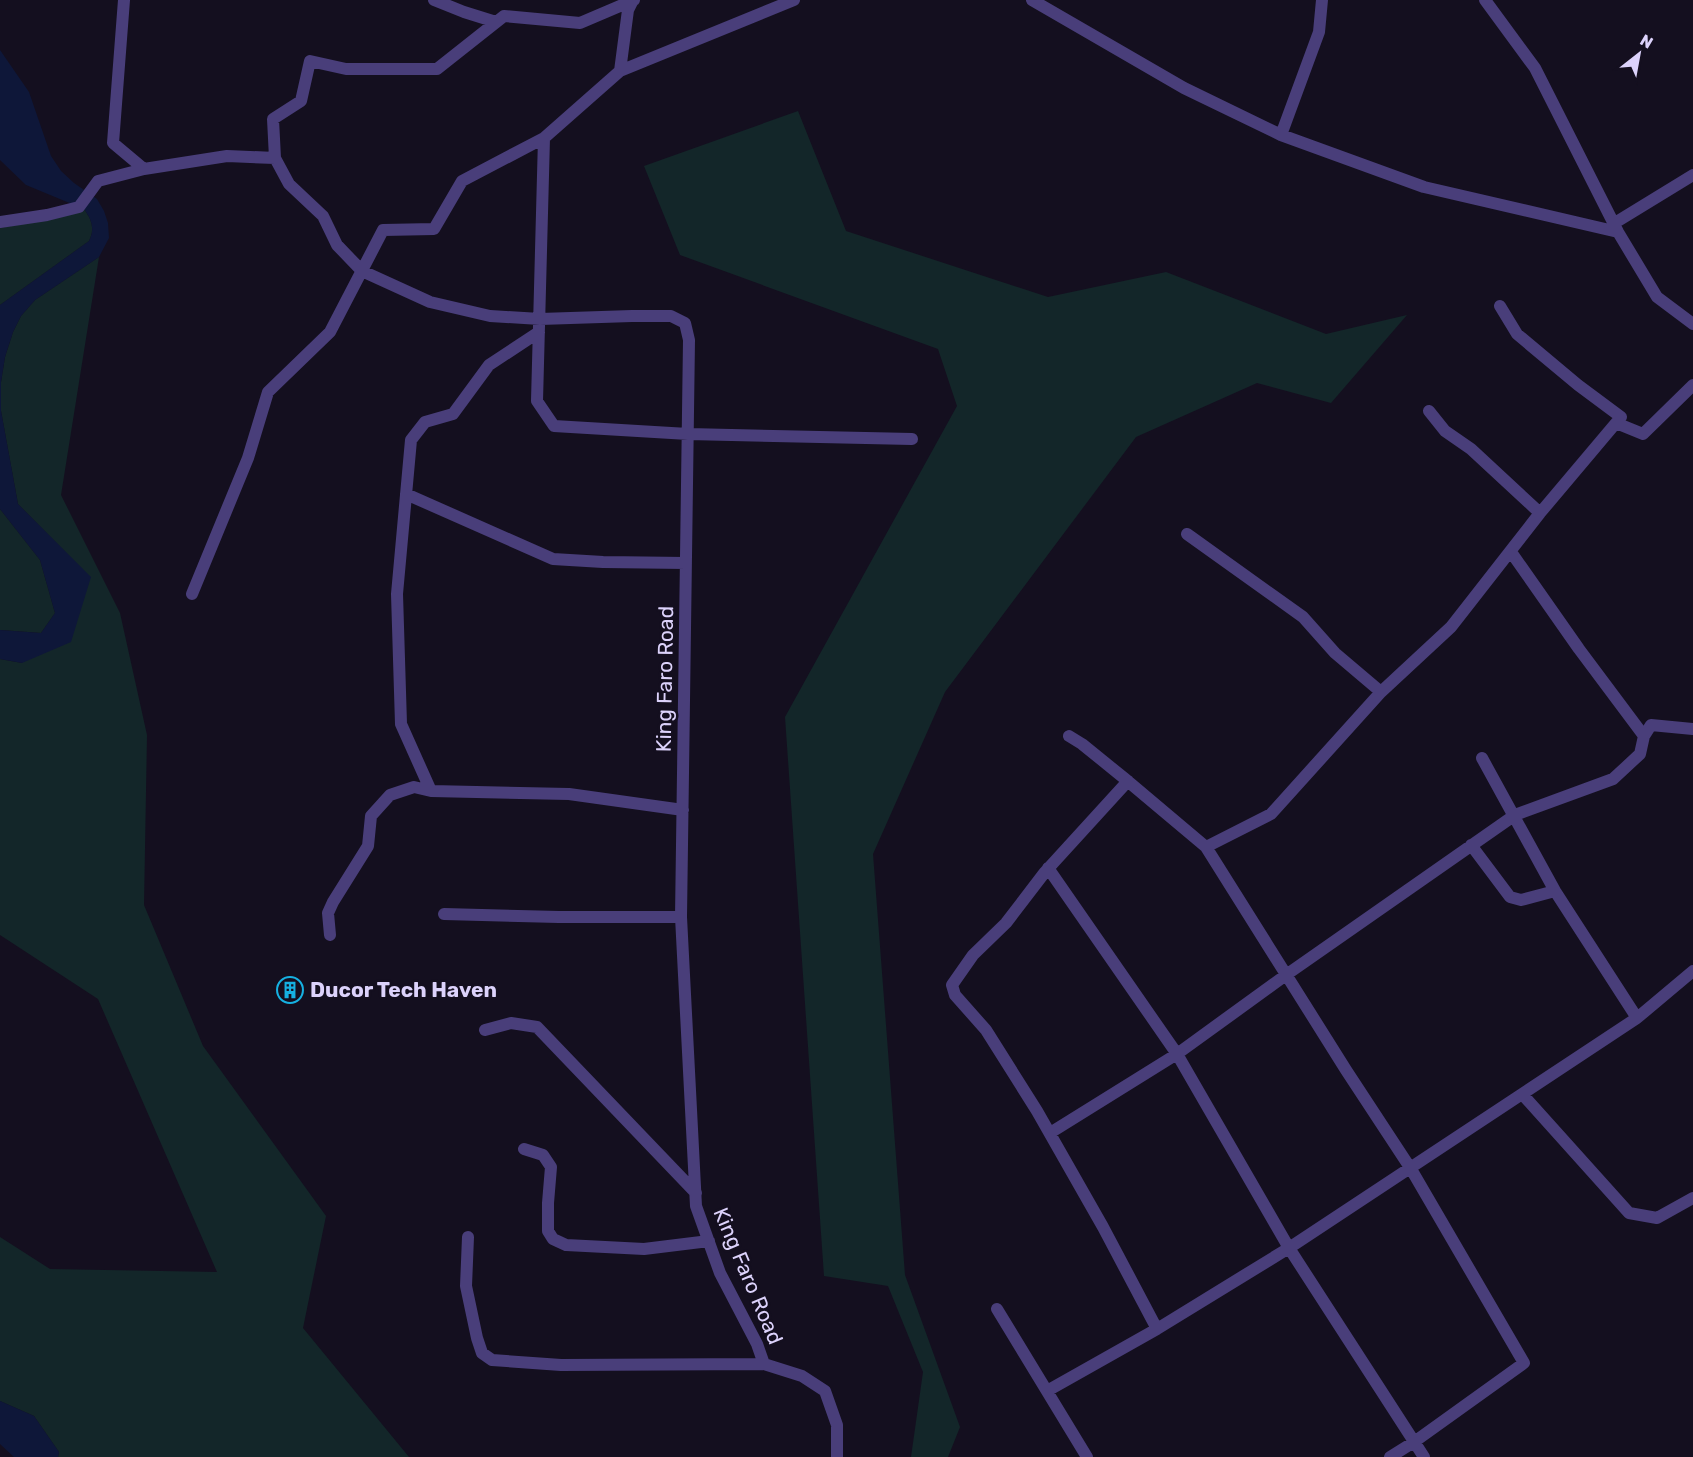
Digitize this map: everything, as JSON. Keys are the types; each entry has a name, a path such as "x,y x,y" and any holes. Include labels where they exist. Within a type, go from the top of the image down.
{"street":[{"path":"124,0 113,143 144,169"},
{"path":"434,0 496,22"},
{"path":"0,222 47,215 79,207 98,181 144,169 227,156 275,158 273,119 301,101 310,61 346,69 437,69 504,16 580,23 633,0"},
{"path":"620,71 628,10 633,0"},
{"path":"192,594 248,458 268,392 330,332 383,230 434,229 462,181 544,138 620,71 794,0"},
{"path":"1032,0 1184,88 1281,135 1424,187 1616,228 1693,175"},
{"path":"1281,135 1318,32 1322,0"},
{"path":"1485,0 1535,68 1616,228 1657,297 1693,324"},
{"path":"544,138 537,400 554,426 688,434 912,439"},
{"name":"King Faro Road","path":"275,158 289,184 323,216 337,244 362,271 430,302 540,326 661,316 671,316 685,322 689,340 681,917 696,1206 720,1273 757,1344 764,1364 802,1376 825,1391 837,1425 837,1457"},
{"path":"1206,846 1270,814 1381,692 1451,627 1540,513 1621,417 1578,385 1517,334 1500,306"},
{"path":"431,791 401,723 397,594 411,440 425,422 453,414 489,365 540,326"},
{"path":"1617,423 1643,434 1693,386"},
{"path":"1429,411 1445,431 1471,449 1540,513"},
{"path":"406,494 553,559 686,563"},
{"path":"1187,534 1303,616 1335,653 1381,692"},
{"path":"1511,552 1644,736"},
{"path":"1050,1134 1176,1054 1515,815 1613,779 1640,754 1644,736 1651,724 1693,729"},
{"path":"1069,736 1082,744 1206,846 1411,1169 1524,1363 1390,1457"},
{"path":"1482,758 1555,891 1636,1018"},
{"path":"1128,781 1048,868 1006,923 973,955 952,985 955,995 986,1030 1050,1134 1157,1329"},
{"path":"330,935 328,913 368,846 371,816 390,795 414,787 431,791 569,794 683,810"},
{"path":"1471,845 1510,897 1521,900 1555,891"},
{"path":"1048,868 1176,1054 1289,1248 1424,1457"},
{"path":"444,914 681,917"},
{"path":"1047,1391 1157,1329 1289,1248 1411,1169 1636,1018 1693,971"},
{"path":"484,1030 511,1023 537,1027 696,1193"},
{"path":"1523,1095 1629,1213 1657,1218 1693,1198"},
{"path":"524,1149 543,1155 551,1167 548,1231 553,1239 559,1242 566,1245 644,1249 709,1240"},
{"path":"468,1237 466,1287 482,1353 492,1360 561,1365 764,1364"},
{"path":"997,1309 1087,1457"}],"green space":[{"path":"798,111 846,231 1048,297 1166,272 1326,334 1407,315 1331,403 1257,383 1136,437 945,692 873,854 905,1275 960,1427 948,1457 911,1457 923,1372 888,1286 824,1276 785,717 957,406 938,349 680,255 644,166"},
{"path":"84,209 92,225 89,241 0,305 0,228 50,219"},
{"path":"99,257 61,495 120,613 147,735 144,905 203,1046 326,1216 303,1328 409,1457 58,1457 59,1452 34,1416 0,1401 0,1237 50,1269 217,1272 98,999 0,935 0,659 22,663 90,577 18,504 1,411 1,382 5,357 21,316 35,300"},
{"path":"0,509 40,560 55,613 41,633 0,630"}],"water":[{"path":"0,50 29,92 51,156 61,171 97,199 104,211 109,238 99,257 35,300 21,316 5,357 1,382 1,411 18,504 91,577 71,642 22,663 0,659 0,630 41,633 55,613 40,560 0,509 0,305 89,241 92,229 91,221 84,209 26,185 0,160"},
{"path":"0,1401 34,1416 59,1452 58,1457 14,1457 0,1444"}],"place":[{"name":"Ducor Tech Haven","path":"290,990"}]}
